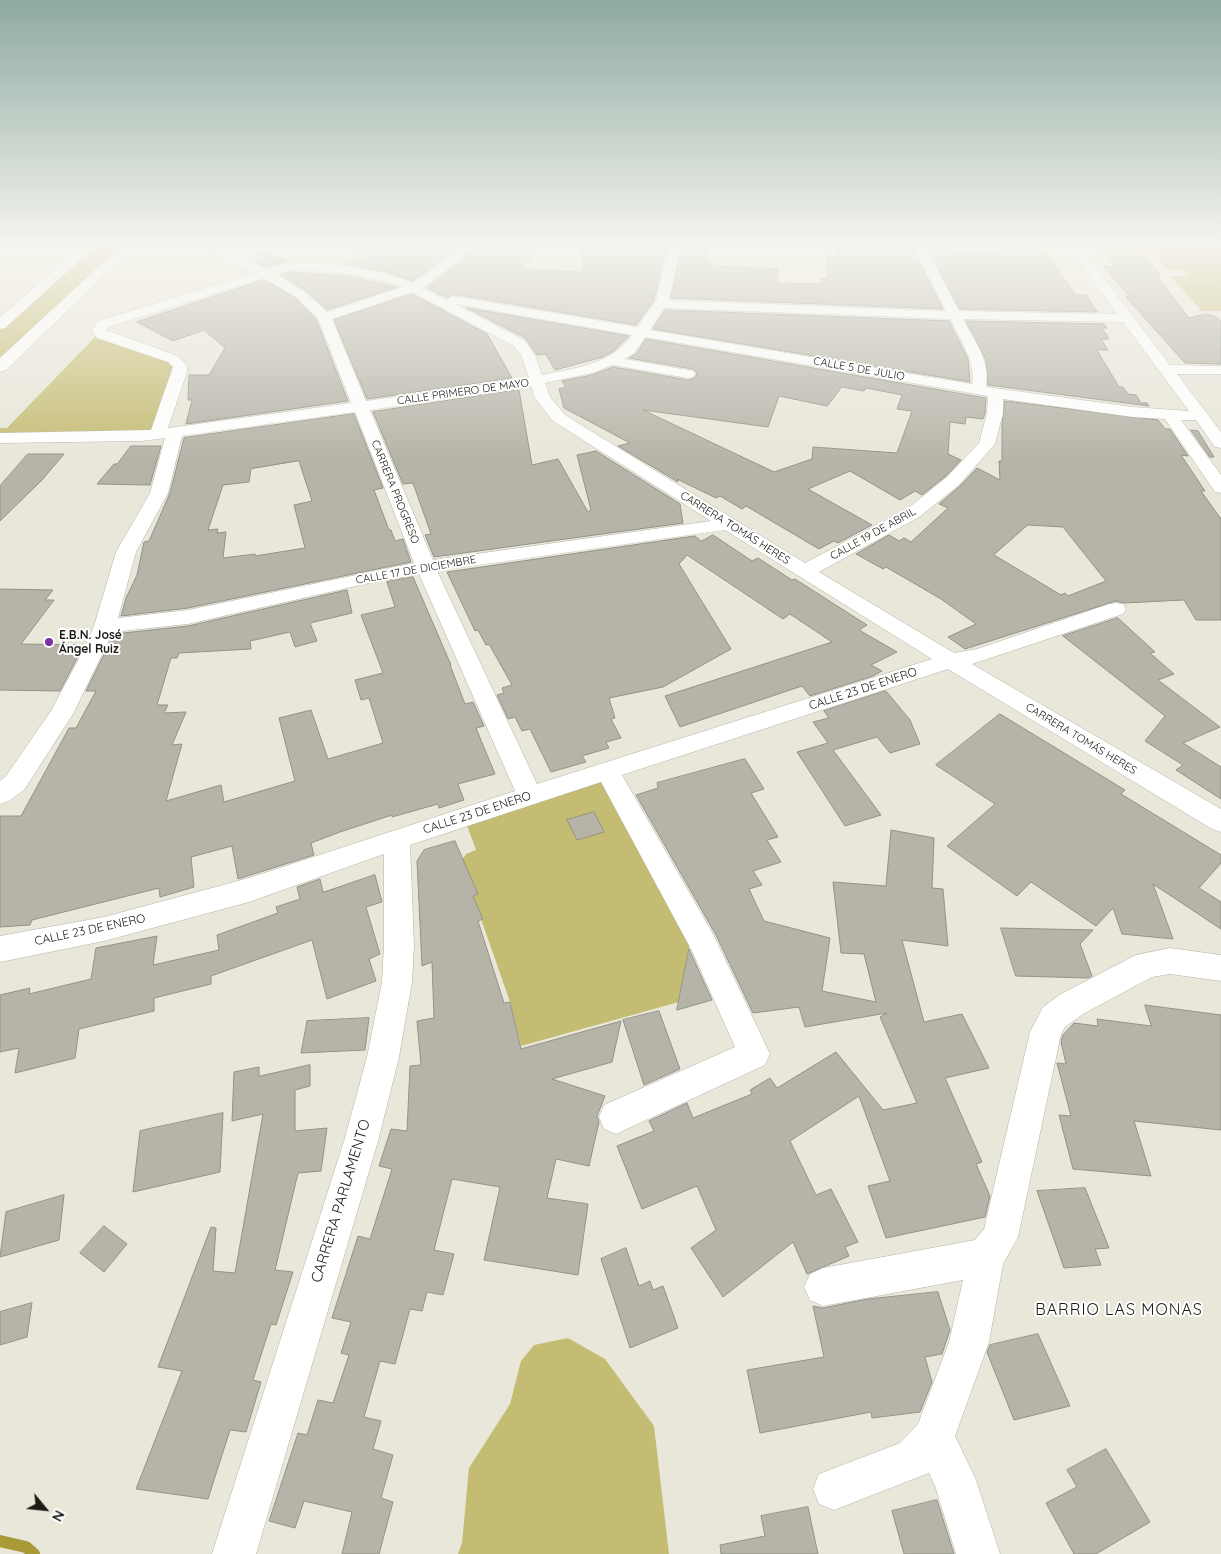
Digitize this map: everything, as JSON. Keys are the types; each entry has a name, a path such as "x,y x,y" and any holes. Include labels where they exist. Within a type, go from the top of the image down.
{"highway":[{"path":"0,325 10,317"},
{"path":"0,367 53,317"}],"street":[{"name":"CARRERA TOMÁS HERES","path":"123,317 100,327 99,333 107,338 173,359 180,366 164,431"},
{"name":"CARRERA PROGRESO","path":"324,317 426,567 530,796"},
{"name":"CARRERA TOMÁS HERES","path":"470,317 508,336 524,348 543,398 559,418 804,572 1221,822"},
{"path":"480,322 488,317"},
{"name":"CALLE 5 DE JULIO","path":"551,317 1084,407 1201,416"},
{"name":"CALLE PRIMERO DE MAYO","path":"0,438 112,437 538,381 569,375 612,360 629,350 652,317"},
{"name":"CALLE 19 DE ABRIL","path":"804,572 913,513 953,481 987,444 995,413 980,365 955,317"},
{"path":"1042,317 1127,318 1221,442"},
{"path":"612,360 628,365 688,374"},
{"path":"1166,369 1221,370"},
{"path":"1170,415 1221,488"},
{"name":"CALLE PRIMERO DE MAYO","path":"0,428 164,431"},
{"path":"0,794 14,783 61,714 85,671 105,626 126,552 163,481 164,431"},
{"name":"CALLE 17 DE DICIEMBRE","path":"105,626 188,618 374,576 426,567 728,524"},
{"name":"CALLE 23 DE ENERO","path":"0,949 104,929 204,903 951,661 981,655 1116,609"},
{"path":"607,772 704,945 754,1054 616,1117"},
{"name":"CARRERA PARLAMENTO","path":"234,1554 361,1141 383,1057 397,982 399,945 397,839"},
{"path":"834,1489 914,1459 934,1438 968,1342 986,1257 1000,1237 1046,1032 1054,1017 1072,1004 1147,964 1170,961 1221,968"},
{"path":"824,1286 986,1257"},
{"path":"934,1438 955,1480 978,1554"}],"shaded area":[{"path":"10,317 53,317 0,367 0,325"},
{"path":"99,333 176,362 158,434 0,438 0,428 7,428"},
{"path":"607,771 690,941 679,1002 521,1046 510,1002 473,896 477,894 459,864 466,854 476,850 464,817"},
{"path":"568,1338 605,1359 654,1426 669,1554 458,1554 462,1543 469,1468 510,1404 521,1361 534,1345"}],"building":[{"path":"154,317 314,317 348,401 186,424 192,400 188,400 189,375 209,375 225,348 204,330 173,341 137,322"},
{"path":"344,317 454,317 487,334 512,378 367,399 334,320"},
{"path":"483,317 516,317 629,336 614,351 603,357 555,370 546,354 537,355 525,338"},
{"path":"586,317 642,317 636,325"},
{"path":"661,317 833,317 949,321 968,359 970,382 653,329"},
{"path":"1143,317 1214,317 1221,321 1221,364 1185,363"},
{"path":"966,321 1104,324 1107,328 1102,328 1109,339 1101,339 1108,350 1097,350 1119,387 1123,387 1128,394 1136,395 1141,403 1147,403 1149,406 988,385 986,360"},
{"path":"646,339 986,398 985,413 983,419 966,417 965,424 950,422 948,454 961,460 946,476 922,495 915,491 900,500 850,471 808,489 872,525 838,543 834,541 819,549 746,506 742,509 720,496 716,498 677,479 678,482 618,446 630,443 564,408 559,389 566,387 562,381 592,375 613,367 688,380 695,378 697,373 693,369 629,358 636,354","holes":["842,387 864,391 866,388 902,395 897,409 912,411 897,453 813,447 812,459 774,472 643,410 768,427 779,396 827,406"]},
{"path":"519,390 532,465 558,459 588,512 591,510 577,455 596,451 680,504 683,523 434,557 425,535 431,534 413,483 403,484 373,412"},
{"path":"1005,401 1158,420 1165,429 1170,429 1188,456 1181,455 1205,491 1201,491 1221,519 1221,620 1196,620 1184,600 1124,603 1116,601 965,649 948,637 976,624 941,599 886,567 883,569 856,554 889,535 899,541 904,538 911,542 948,508 939,504 977,468 1000,480 999,461 1002,461 1002,425","holes":["1028,525 1063,527 1106,581 1068,596 1065,593 1061,595 994,555"]},
{"path":"354,414 383,488 374,490 389,530 391,530 395,541 403,539 411,562 188,608 121,616 126,598 137,575 144,542 149,541 170,493 184,438","holes":["299,461 312,501 294,505 305,548 255,556 255,554 223,558 226,532 217,533 218,529 208,530 223,485 249,482 251,469"]},
{"path":"1191,430 1198,431 1214,457 1210,457"},
{"path":"131,446 161,446 150,485 97,484 114,464 117,464"},
{"path":"28,454 64,454 42,480 0,521 0,486"},
{"path":"713,535 752,561 758,558 792,580 795,579 867,625 859,630 897,652 871,665 882,671 873,676 810,696 802,686 680,727 665,696 832,642 790,614 783,619 687,555 679,564 731,649 663,687 609,698 615,718 611,719 621,738 606,742 609,748 582,756 586,762 551,772 530,729 522,731 515,717 508,719 497,695 504,693 502,688 512,685 489,644 486,645 478,630 475,631 447,572 695,536 701,541"},
{"path":"413,577 451,665 465,704 473,702 484,726 476,728 495,774 458,784 464,800 439,808 438,804 392,817 392,815 340,832 311,843 314,855 238,879 232,846 191,857 194,887 160,897 159,888 32,920 30,925 0,927 0,816 21,816 69,728 76,728 96,691 86,691 114,634 188,626 347,590 352,613 310,623 317,641 295,647 290,632 250,641 251,649 179,653 177,658 171,658 157,705 168,705 164,713 186,712 172,745 182,744 166,801 221,785 224,802 295,781 279,718 311,710 328,759 383,743 369,698 361,700 355,680 383,673 361,615 395,607 387,582"},
{"path":"0,589 53,590 45,600 54,600 21,644 84,645 60,691 0,690"},
{"path":"1118,618 1155,652 1150,653 1174,674 1158,680 1220,727 1183,743 1221,767 1221,799 1176,770 1183,765 1145,741 1165,716 1063,636"},
{"path":"886,691 910,720 920,744 890,753 877,737 833,750 881,815 845,826 797,752 828,743 813,722 829,718 824,711"},
{"path":"1000,714 1125,790 1121,794 1221,855 1221,863 1199,888 1221,902 1221,929 1153,884 1173,939 1122,934 1113,908 1096,926 1031,882 1017,896 947,846 995,804 936,765"},
{"path":"745,759 764,789 751,793 778,837 767,840 781,862 753,871 762,885 749,889 764,921 830,938 822,991 876,1002 864,954 841,953 833,882 886,886 891,830 934,838 932,888 943,889 948,946 902,940 924,1022 962,1014 989,1068 945,1078 982,1162 976,1164 990,1196 985,1217 886,1238 868,1186 890,1181 859,1096 790,1141 816,1195 831,1189 858,1242 845,1247 849,1256 807,1274 793,1242 723,1297 691,1248 716,1230 697,1186 642,1209 617,1146 654,1131 649,1121 687,1103 693,1118 752,1094 750,1090 770,1078 777,1088 836,1052 883,1110 917,1103 880,1017 887,1013 805,1027 799,1007 753,1013 716,935 636,795 658,788 657,783"},
{"path":"594,812 604,832 577,840 567,820"},
{"path":"455,841 478,894 473,896 483,919 478,921 504,1003 510,1002 521,1049 621,1021 612,1062 552,1079 605,1096 597,1116 599,1122 589,1166 556,1159 547,1198 588,1204 578,1275 484,1260 500,1187 452,1179 434,1250 454,1254 443,1295 427,1292 422,1311 410,1309 395,1364 380,1361 364,1417 381,1421 373,1449 393,1455 381,1498 393,1502 379,1554 342,1554 352,1512 304,1501 295,1528 269,1521 298,1433 307,1435 318,1400 333,1403 349,1355 341,1353 351,1322 332,1318 358,1236 370,1239 392,1169 379,1166 391,1129 407,1131 410,1066 421,1065 417,1021 434,1018 432,962 422,966 417,861 424,850"},
{"path":"375,875 382,902 366,907 380,954 369,959 376,981 327,999 312,940 211,976 211,984 154,998 154,1011 79,1029 75,1058 15,1073 19,1048 0,1052 0,995 30,988 29,994 91,979 96,948 157,936 153,965 219,950 217,935 278,913 276,907 300,899 297,887 320,879 323,892"},
{"path":"1001,928 1093,930 1080,944 1092,976 1088,978 1016,976"},
{"path":"689,949 712,1000 677,1010"},
{"path":"1145,1005 1221,1015 1221,1130 1134,1121 1151,1176 1073,1169 1059,1115 1071,1116 1057,1063 1066,1064 1061,1042 1063,1035 1074,1023 1098,1026 1097,1019 1151,1026"},
{"path":"659,1011 680,1069 644,1085 623,1020"},
{"path":"369,1018 365,1050 301,1053 307,1021"},
{"path":"310,1065 310,1086 295,1090 295,1131 327,1128 321,1171 298,1173 275,1270 293,1272 276,1325 271,1324 253,1380 261,1382 246,1432 230,1430 208,1499 136,1489 182,1371 158,1367 211,1227 216,1228 213,1271 235,1273 263,1114 232,1121 234,1072 259,1067 259,1076"},
{"path":"223,1113 220,1172 133,1192 140,1131"},
{"path":"1085,1188 1109,1248 1095,1249 1101,1265 1064,1268 1037,1191"},
{"path":"64,1195 59,1240 0,1257 6,1212"},
{"path":"104,1226 127,1244 104,1272 80,1253"},
{"path":"626,1248 639,1286 650,1281 653,1290 663,1286 678,1328 630,1348 601,1259"},
{"path":"938,1292 950,1330 942,1354 925,1357 932,1382 920,1412 872,1418 871,1412 760,1433 747,1370 824,1357 813,1306 823,1308 868,1299"},
{"path":"32,1303 27,1337 0,1345 0,1312"},
{"path":"1038,1334 1070,1406 1014,1420 987,1352 990,1345"},
{"path":"1106,1449 1150,1522 1096,1554 1074,1554 1046,1503 1077,1487 1067,1470"},
{"path":"937,1500 954,1554 904,1554 892,1511"},
{"path":"808,1507 818,1554 721,1554 720,1545 765,1536 761,1516"}],"waterway":[{"path":"0,1541 26,1547 34,1554"}],"place":[{"name":"E.B.N. José Ángel Ruiz","path":"49,642"}],"district":[{"name":"BARRIO LAS MONAS","path":"1119,1310"}]}
